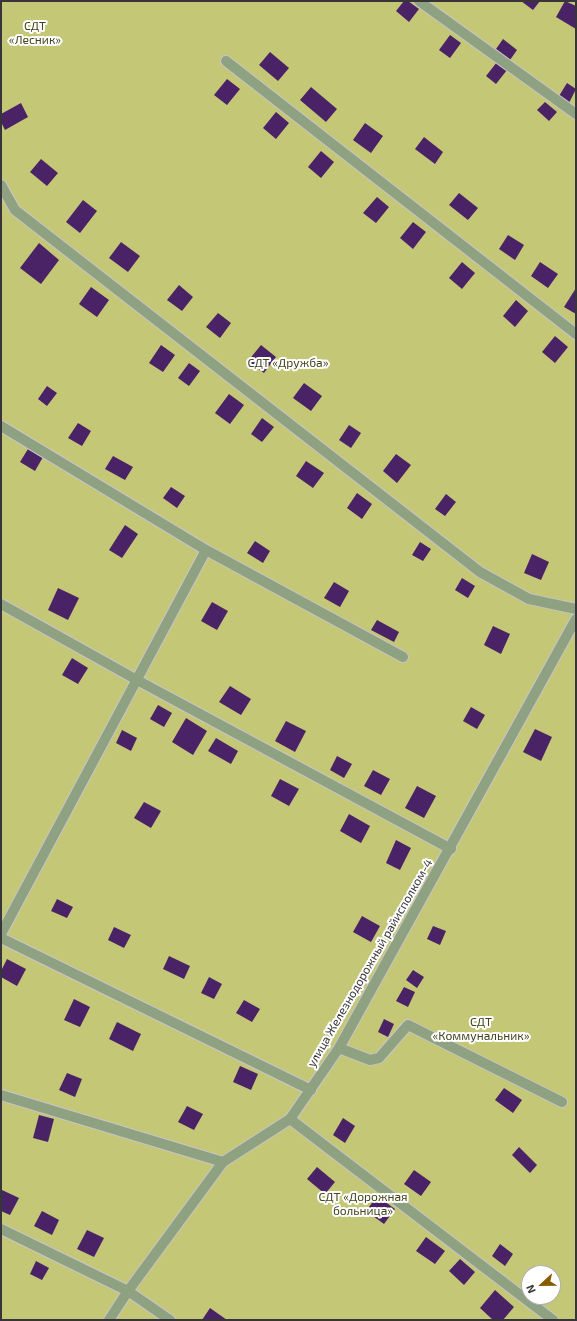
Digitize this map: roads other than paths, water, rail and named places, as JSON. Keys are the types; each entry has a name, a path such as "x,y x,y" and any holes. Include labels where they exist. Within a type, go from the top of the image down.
{"street":[{"path":"419,1 576,114"},
{"path":"226,61 576,334"},
{"path":"1,185 15,210 480,572 529,599 576,609"},
{"path":"1,426 206,550 403,657"},
{"path":"1,934 206,550"},
{"path":"1,604 137,680 451,849"},
{"name":"улица Железнодорожный райисполком-4","path":"109,1320 128,1291 223,1162 290,1119 339,1048 451,849 576,619"},
{"path":"1,938 311,1090"},
{"path":"339,1048 370,1060 379,1058 408,1025 562,1102"},
{"path":"1,1095 223,1162"},
{"path":"290,1119 553,1320"},
{"path":"1,1228 128,1291 170,1320"}],"park label":[{"name":"СДТ «Лесник»","path":"35,33"},
{"name":"СДТ «Дружба»","path":"288,363"},
{"name":"СДТ «Коммунальник»","path":"481,1029"},
{"name":"СДТ «Дорожная больница»","path":"363,1204"}]}
